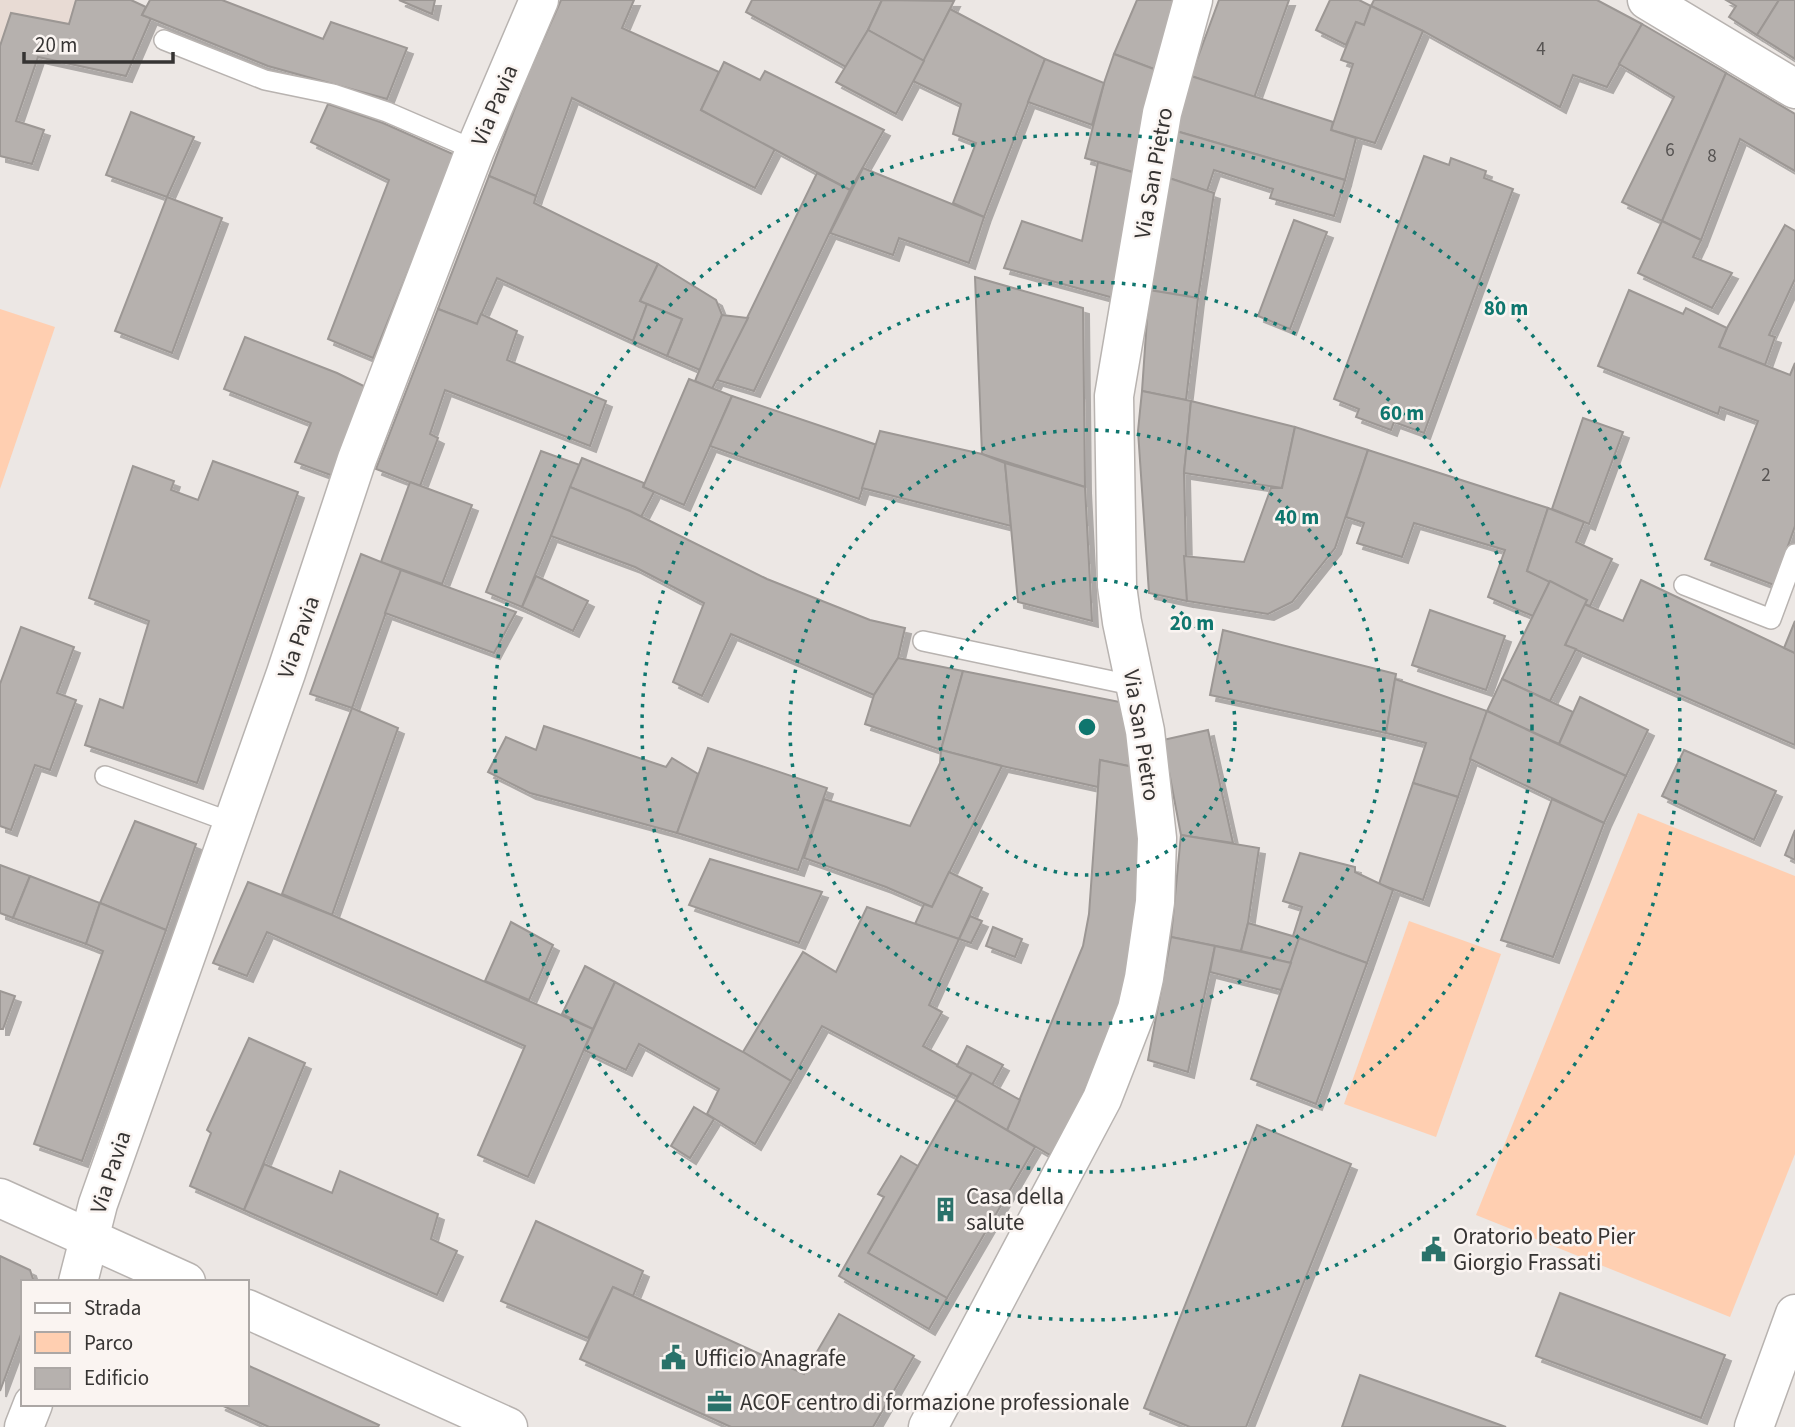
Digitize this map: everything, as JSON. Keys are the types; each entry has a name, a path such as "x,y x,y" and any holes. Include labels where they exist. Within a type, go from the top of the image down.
{"street":[{"name":"Via Pavia","path":"78,1280 101,1194 233,823 358,459 475,150 539,0"},
{"name":"Via San Pietro","path":"928,1427 1087,1130 1117,1065 1137,1009 1150,939 1157,857 1155,812 1147,750 1117,586 1114,396 1158,137 1193,0"},
{"path":"1647,0 1795,89"},
{"path":"0,1198 182,1280"},
{"path":"248,1309 508,1427"},
{"path":"1754,1427 1795,1314"},
{"path":"24,1427 32,1406"}],"lane":[{"path":"164,40 265,80 333,94 387,112 475,150"},
{"path":"1684,584 1771,620 1795,554"},
{"path":"923,641 1136,686"},
{"path":"105,776 233,823"}],"shaded area":[{"path":"0,0 76,0 69,24 11,13 0,46"}],"green space":[{"path":"0,309 55,327 0,489"},
{"path":"1638,813 1795,876 1795,1154 1730,1317 1476,1215"},
{"path":"1409,921 1501,954 1436,1137 1344,1104"}],"building":[{"path":"76,0 131,0 146,7 142,15 151,18 126,76 38,57 16,121 44,130 32,164 0,156 0,46 11,13 69,24"},
{"path":"150,0 222,0 323,39 331,22 407,48 387,99 268,66 142,15"},
{"path":"399,0 435,0 432,14"},
{"path":"561,0 634,0 622,28 719,72 701,110 775,149 755,188 572,98 536,196 489,176 528,74"},
{"path":"752,0 882,0 846,67 746,12"},
{"path":"882,0 954,1 924,61 868,30"},
{"path":"1137,0 1185,0 1159,71 1114,54"},
{"path":"1219,0 1289,0 1254,98 1191,76"},
{"path":"1330,0 1359,0 1371,6 1364,25 1356,22 1346,45 1316,30"},
{"path":"1374,0 1597,0 1642,24 1607,87 1573,75 1560,107 1423,31 1371,6"},
{"path":"1726,0 1779,0 1757,35 1729,17 1736,6"},
{"path":"1779,0 1795,0 1795,59 1757,35"},
{"path":"1371,6 1423,31 1375,143 1331,130 1353,64 1341,60 1356,22 1364,25"},
{"path":"950,9 1045,59 984,217 953,203 976,143 953,134 961,104 913,81"},
{"path":"1642,24 1726,73 1662,221 1622,202 1674,97 1619,64"},
{"path":"868,30 924,61 896,114 836,82"},
{"path":"1114,54 1159,71 1139,174 1085,158"},
{"path":"1045,59 1104,83 1092,125 1028,102"},
{"path":"724,62 760,80 765,71 884,130 850,190 701,110"},
{"path":"1726,73 1795,114 1795,171 1740,139 1701,240 1662,221"},
{"path":"1191,76 1333,122 1331,130 1356,138 1345,180 1176,131"},
{"path":"328,104 383,123 455,155 373,358 328,339 389,180 311,142"},
{"path":"131,112 194,137 167,197 106,175"},
{"path":"1176,131 1345,180 1334,216 1270,198 1273,189 1214,170 1207,191 1166,177"},
{"path":"1424,156 1449,165 1451,158 1486,171 1484,178 1513,189 1424,433 1394,422 1391,430 1356,417 1359,409 1334,399"},
{"path":"1098,162 1139,174 1121,300 1004,268 1022,221 1082,241"},
{"path":"863,168 984,217 969,263 899,238 893,255 830,233"},
{"path":"817,173 850,190 754,391 717,380"},
{"path":"489,176 536,196 534,203 658,264 640,301 647,304 633,341 497,278 477,324 438,309"},
{"path":"1166,177 1214,193 1198,298 1149,290"},
{"path":"167,197 222,218 172,353 115,331"},
{"path":"1294,220 1327,232 1290,329 1258,316"},
{"path":"1662,221 1701,240 1693,257 1732,273 1712,308 1638,273"},
{"path":"1785,225 1795,231 1795,279 1769,335 1775,337 1765,365 1719,347"},
{"path":"658,264 716,300 722,315 700,370 667,356 682,319 640,301"},
{"path":"975,277 1083,308 1085,487 982,454"},
{"path":"1149,290 1198,298 1186,400 1142,391"},
{"path":"1629,290 1683,314 1686,308 1727,328 1719,347 1790,375 1795,363 1795,526 1774,585 1705,559 1758,421 1720,407 1718,414 1598,366"},
{"path":"647,304 682,319 667,356 633,341"},
{"path":"438,309 477,324 481,314 517,331 507,360 606,401 590,446 445,390 430,434 438,438 420,486 376,469"},
{"path":"722,315 748,318 712,389 695,381"},
{"path":"245,337 337,373 372,390 336,477 295,462 311,423 224,389"},
{"path":"689,379 732,396 684,505 643,487"},
{"path":"1142,391 1191,401 1184,473 1187,601 1149,593 1138,431"},
{"path":"732,396 877,445 859,499 710,446"},
{"path":"1191,401 1295,427 1282,488 1184,473"},
{"path":"1583,418 1623,432 1589,524 1552,509"},
{"path":"1295,427 1368,450 1335,548 1292,602 1268,614 1187,601 1184,556 1244,562 1271,488 1282,488"},
{"path":"880,431 982,454 1005,463 1011,526 862,488"},
{"path":"1368,450 1548,508 1527,571 1550,581 1533,616 1488,597 1505,550 1414,523 1402,557 1357,543 1364,523 1346,517"},
{"path":"541,451 580,465 522,607 486,592"},
{"path":"582,458 644,483 643,487 654,492 641,517 570,487"},
{"path":"213,461 298,492 197,783 85,745 100,699 123,708 149,621 89,598 133,466 174,481 171,490 198,500"},
{"path":"1005,463 1085,487 1092,621 1018,602"},
{"path":"410,482 472,505 442,584 381,562"},
{"path":"570,487 630,511 767,579 870,620 905,628 898,658 874,695 731,634 702,696 673,682 704,603 635,567 551,536"},
{"path":"1548,508 1584,522 1576,542 1612,559 1590,606 1584,604 1587,600 1527,571"},
{"path":"361,554 401,570 352,708 310,694"},
{"path":"401,570 516,612 494,653 385,613"},
{"path":"536,576 588,601 573,631 522,607"},
{"path":"1641,580 1795,653 1795,745 1565,645 1584,604 1623,621"},
{"path":"1550,581 1587,600 1565,645 1576,649 1550,701 1502,679"},
{"path":"1430,610 1505,636 1486,690 1412,665"},
{"path":"1795,621 1795,653 1784,648"},
{"path":"21,627 74,647 57,693 76,700 50,770 35,765 11,830 0,826 0,684"},
{"path":"1223,630 1396,674 1386,733 1210,695"},
{"path":"898,658 963,671 941,750 865,724 874,695"},
{"path":"963,671 1130,704 1138,768 1100,760 1098,787 941,750"},
{"path":"1395,679 1487,711 1458,797 1413,783 1426,743 1386,733"},
{"path":"1502,679 1573,712 1559,744 1487,711"},
{"path":"1580,697 1648,730 1626,776 1559,744"},
{"path":"352,708 398,728 332,915 282,894"},
{"path":"1487,711 1626,776 1604,823 1470,759"},
{"path":"544,726 666,767 672,758 698,774 677,833 530,793 488,772 506,737 536,750"},
{"path":"1208,730 1233,843 1181,835 1163,740"},
{"path":"708,748 827,788 798,870 677,833"},
{"path":"941,750 1002,766 932,907 886,887 804,858 824,799 910,826 940,763"},
{"path":"1684,750 1776,791 1754,840 1662,796"},
{"path":"1100,760 1138,768 1141,923 1124,997 1070,1125 1050,1155 1007,1130 1083,946 1089,914"},
{"path":"1413,783 1458,797 1423,900 1379,884"},
{"path":"1552,799 1604,823 1553,957 1501,940"},
{"path":"135,821 196,844 166,930 100,903"},
{"path":"1795,830 1795,860 1785,855"},
{"path":"1181,835 1259,848 1241,951 1171,937"},
{"path":"1300,853 1355,867 1355,872 1393,890 1367,963 1293,936 1302,907 1283,901"},
{"path":"710,859 822,892 799,943 689,905"},
{"path":"0,865 30,876 13,918 0,913"},
{"path":"949,872 982,888 959,939 915,924 924,904 932,907"},
{"path":"30,876 100,903 86,944 13,918"},
{"path":"248,882 332,915 593,1029 528,1177 478,1155 525,1046 267,932 247,976 213,963"},
{"path":"100,903 166,930 82,1161 34,1144 103,951 86,944"},
{"path":"867,907 959,939 929,1005 942,1012 923,1046 972,1073 957,1097 822,1026 791,1081 743,1052 803,952 836,972"},
{"path":"970,916 982,921 971,943 959,939"},
{"path":"511,922 553,945 529,1000 485,981"},
{"path":"1248,923 1299,938 1291,963 1241,951"},
{"path":"993,927 1022,939 1015,957 986,946"},
{"path":"1171,937 1215,946 1188,1072 1148,1060"},
{"path":"1299,938 1367,963 1316,1104 1251,1079"},
{"path":"1215,946 1291,963 1281,990 1210,972"},
{"path":"585,966 615,982 593,1029 562,1014"},
{"path":"615,982 791,1081 755,1144 707,1114 719,1089 639,1044 626,1070 584,1050"},
{"path":"0,991 15,996 3,1029 0,1029"},
{"path":"249,1038 305,1063 244,1210 190,1186 211,1133 207,1130"},
{"path":"967,1046 1003,1065 992,1085 957,1066"},
{"path":"972,1073 1020,1100 1007,1130 956,1100"},
{"name":"Casa della salute","path":"956,1100 1035,1147 947,1298 868,1253"},
{"path":"694,1107 714,1119 690,1158 671,1146"},
{"path":"1257,1125 1351,1164 1246,1427 1190,1427 1144,1408"},
{"path":"901,1156 918,1166 868,1253 947,1298 929,1329 839,1276 884,1197 878,1194"},
{"path":"264,1164 332,1193 340,1171 438,1214 431,1239 457,1251 437,1295 244,1210"},
{"path":"536,1221 643,1271 633,1296 613,1287 588,1338 501,1301"},
{"path":"0,1256 30,1270 33,1280 21,1280 21,1334 0,1391"},
{"name":"Ufficio Anagrafe","path":"613,1287 804,1374 839,1314 914,1356 873,1427 731,1427 580,1359"},
{"path":"1560,1293 1725,1355 1701,1418 1536,1356"},
{"path":"248,1365 379,1425 378,1427 269,1427 223,1406 248,1406"},
{"path":"1360,1375 1506,1427 1342,1427"}],"place":[{"name":"Casa della salute","path":"946,1209"},
{"name":"Oratorio beato Pier Giorgio Frassati","path":"1433,1249"},
{"name":"Ufficio Anagrafe","path":"674,1358"},
{"name":"ACOF centro di formazione professionale","path":"720,1402"}]}
